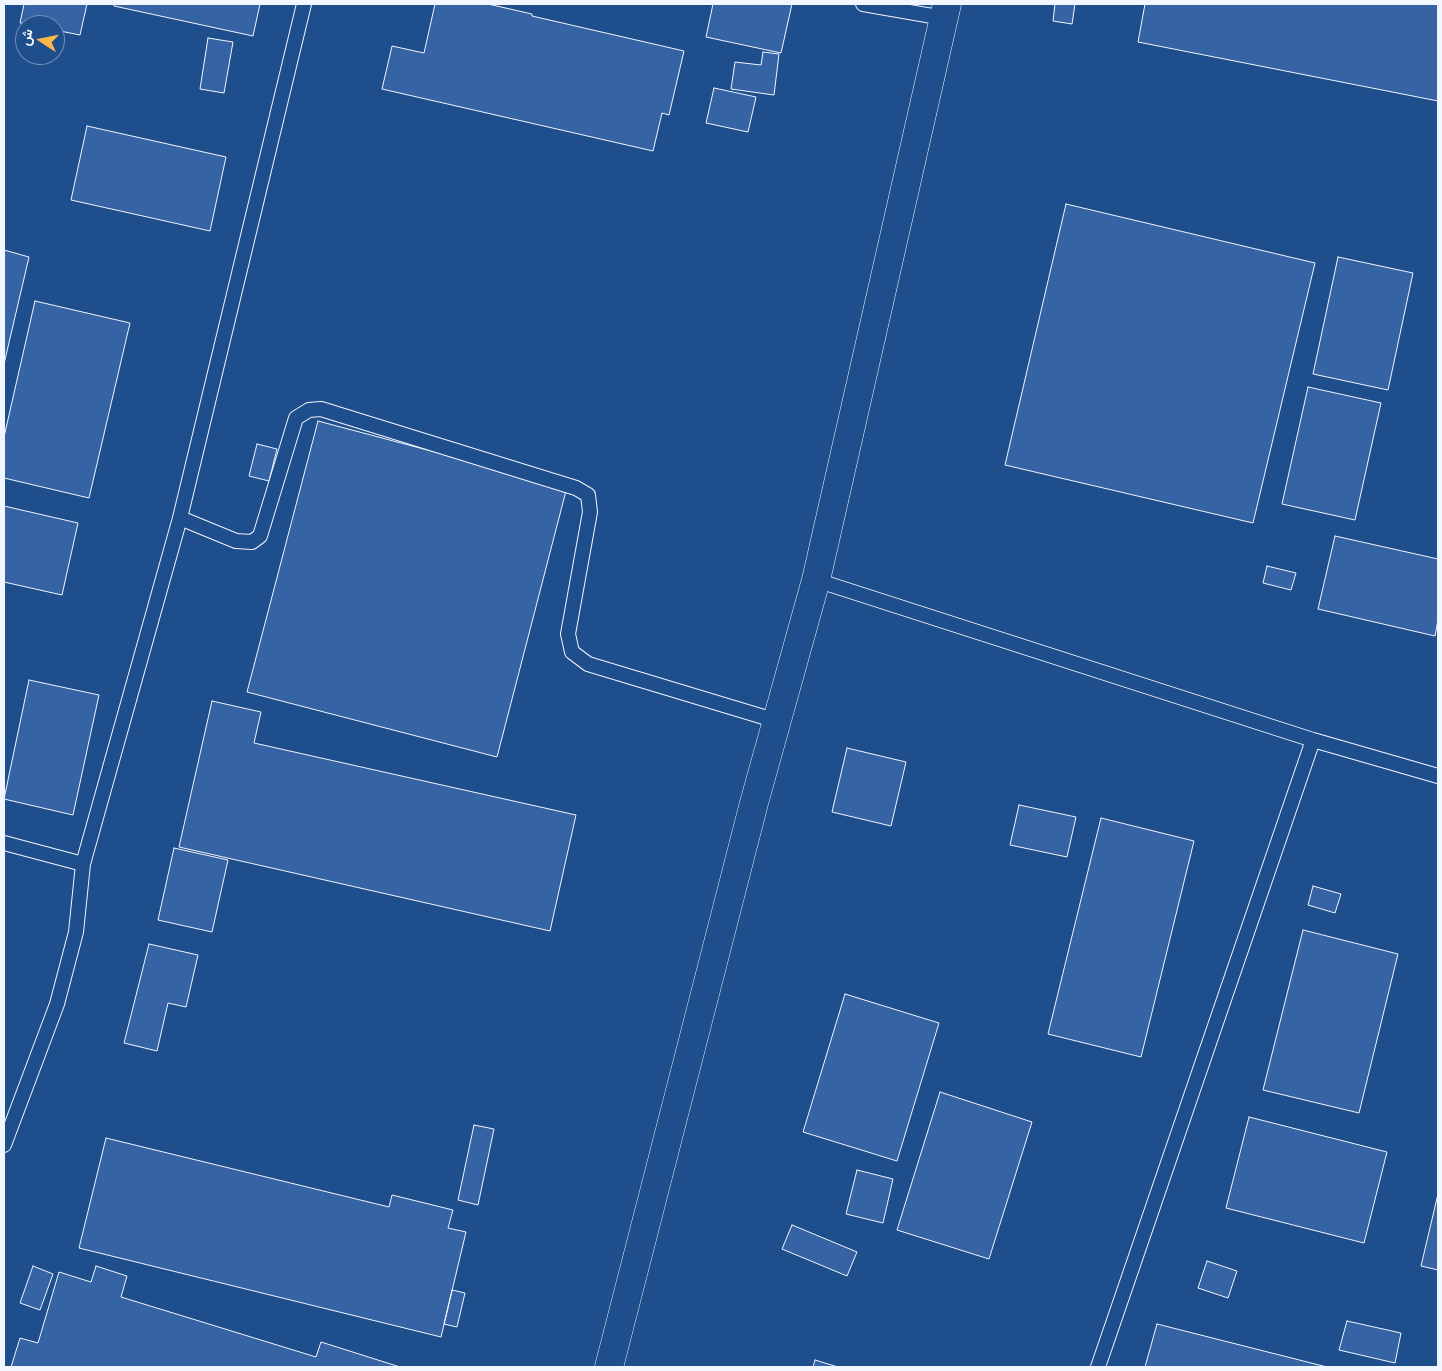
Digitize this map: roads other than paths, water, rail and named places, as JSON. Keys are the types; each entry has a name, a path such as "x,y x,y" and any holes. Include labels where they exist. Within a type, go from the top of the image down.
{"street":[{"path":"608,1367 749,822 816,580 945,11"}],"lane":[{"path":"4,1145 56,1004 76,932 83,864 180,518 304,4"},
{"path":"863,4 945,11"},
{"path":"180,518 236,541 252,542 260,536 296,418 309,410 321,409 576,488 588,495 590,512 568,634 572,652 588,664 777,721"},
{"path":"816,580 1313,740 1438,776"},
{"path":"1098,1367 1313,740"},
{"path":"4,843 83,864"}]}
